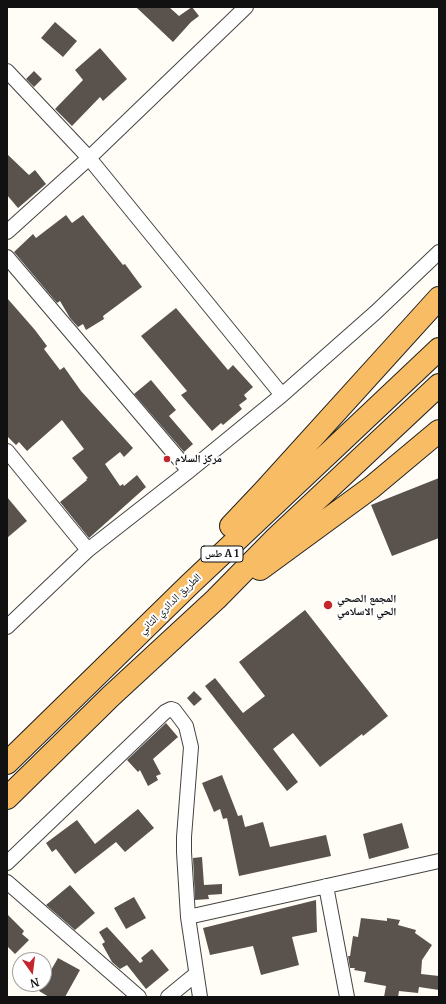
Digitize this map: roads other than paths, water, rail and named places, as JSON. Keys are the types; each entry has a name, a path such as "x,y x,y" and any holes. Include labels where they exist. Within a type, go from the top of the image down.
{"highway":[{"path":"189,585 232,525 439,298"},
{"name":"الطريق الدائري الثاني","path":"7,763 189,585 439,348"},
{"name":"طس A 1","path":"7,798 111,696 216,599 277,537 439,385"},
{"path":"216,599 246,580 372,487 439,431"}],"street":[{"path":"7,232 89,158 246,7"},
{"path":"7,71 89,158 282,395"},
{"path":"7,627 88,550 189,471 282,395 376,312 439,252"},
{"path":"7,257 189,471"},
{"path":"7,451 88,550"},
{"path":"7,863 165,712 171,709 174,710 186,726 191,747 184,837 188,917 200,997"},
{"path":"188,917 439,861"},
{"path":"7,882 139,997"},
{"path":"326,886 347,997"},
{"path":"168,997 196,974"}],"place":[{"name":"مركز السلام","path":"167,459"},
{"name":"المجمع الصحي الحي الاسلامي","path":"328,605"}]}
